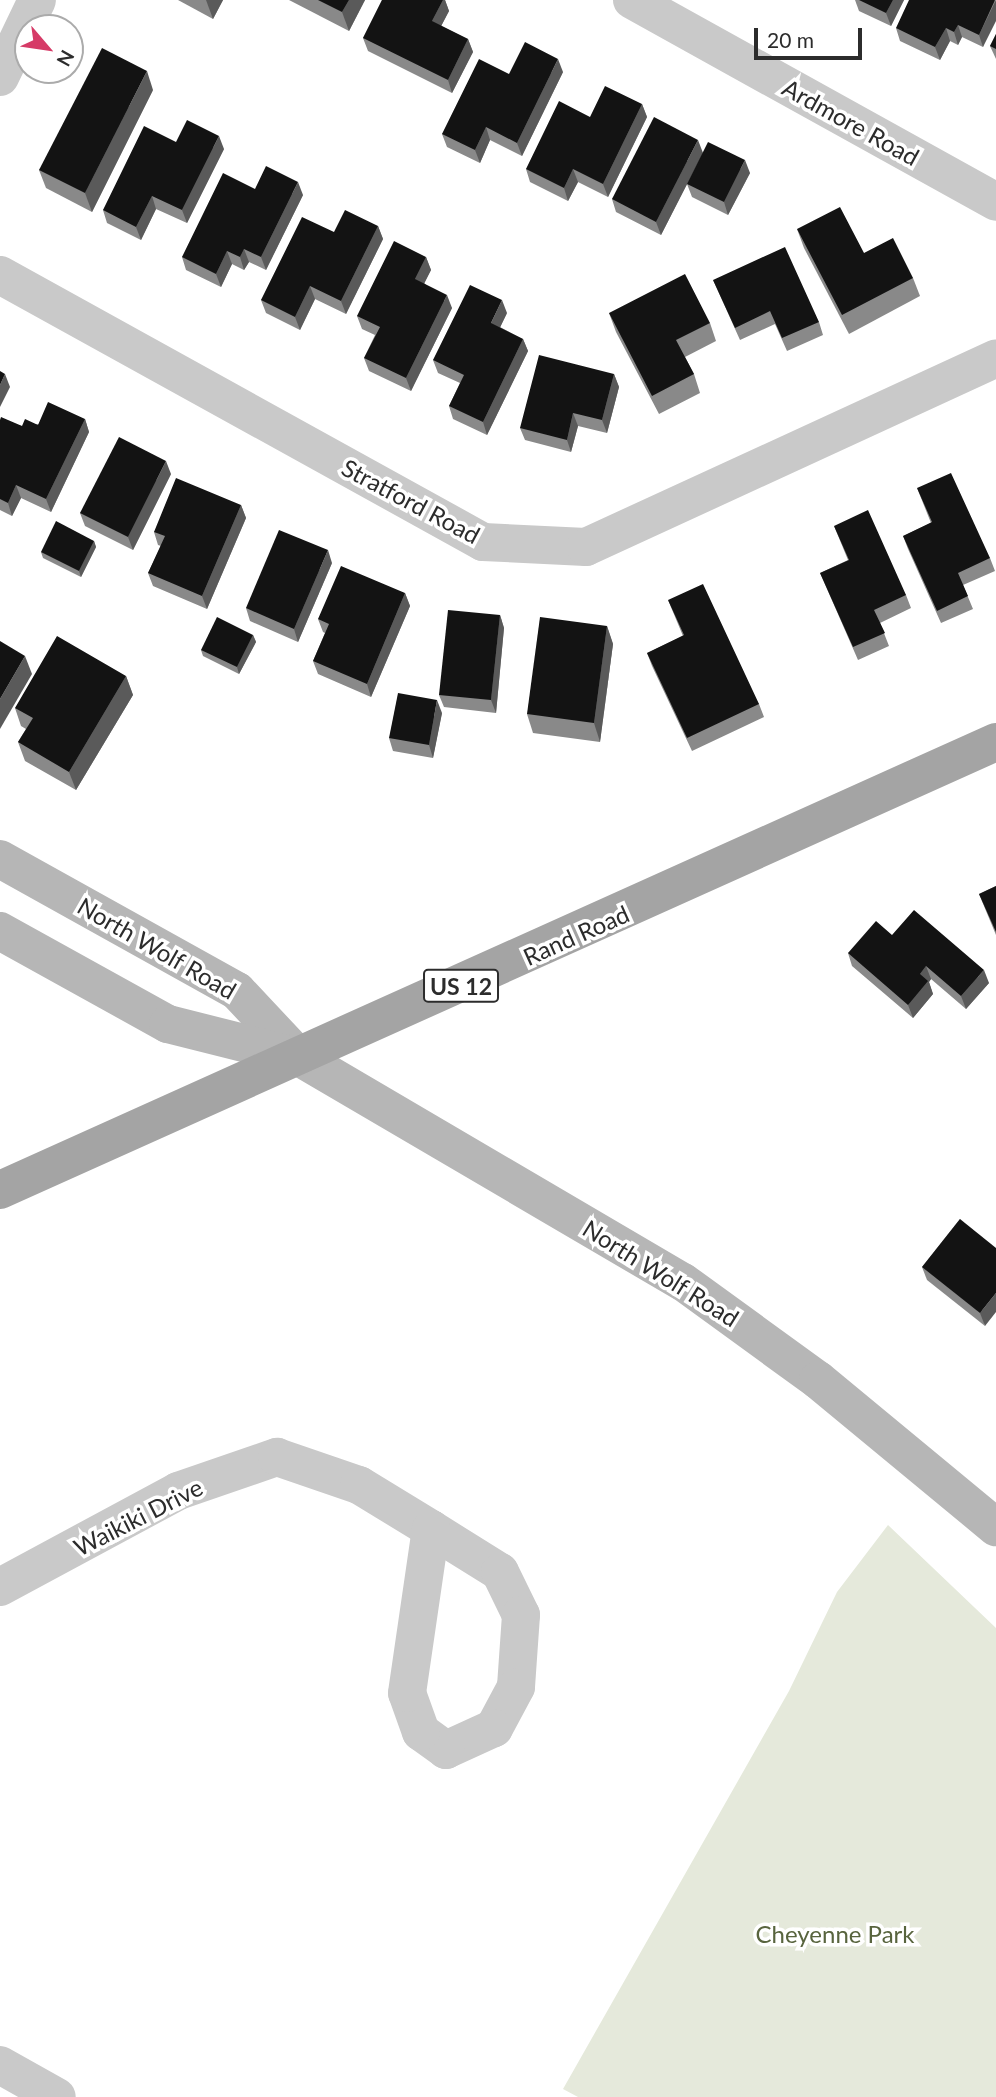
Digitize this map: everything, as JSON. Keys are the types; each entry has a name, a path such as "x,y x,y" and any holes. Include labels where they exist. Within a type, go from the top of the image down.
{"main road":[{"name":"Rand Road","path":"0,1190 996,743"},
{"name":"North Wolf Road","path":"0,859 237,991 299,1057"},
{"name":"North Wolf Road","path":"0,931 168,1024 299,1057 683,1282 818,1380 996,1527"}],"street":[{"path":"0,78 37,0"},
{"name":"Ardmore Road","path":"632,0 996,202"},
{"name":"Stratford Road","path":"0,275 483,542 586,547 996,358"},
{"name":"Waikiki Drive","path":"0,1587 178,1491 277,1457 359,1485 431,1529 500,1572 521,1615 516,1687 494,1728 446,1750 421,1732 407,1693 431,1529"},
{"path":"0,2065 57,2097"}],"green space":[{"name":"Cheyenne Park","path":"888,1525 996,1628 996,2097 578,2097 563,2089 789,1691 837,1592"}],"building":[{"path":"318,0 349,0 342,12"},
{"path":"382,0 443,0 432,21 468,39 448,80 363,38"},
{"path":"859,0 893,0 886,13"},
{"path":"909,0 995,0 979,35 958,25 954,32 946,28 935,47 896,28"},
{"path":"996,34 996,49 990,46"},
{"path":"525,42 558,59 517,143 486,127 475,150 442,134 479,59 509,74"},
{"path":"102,48 147,71 85,193 39,170"},
{"path":"605,86 642,104 603,184 573,169 564,188 526,169 559,101 590,117"},
{"path":"654,117 698,140 656,222 612,199"},
{"path":"187,120 219,136 182,210 152,196 136,227 103,210 144,126 176,142"},
{"path":"708,142 745,160 724,202 687,184"},
{"path":"266,166 298,182 261,257 244,249 240,257 227,251 216,274 182,257 223,173 255,189"},
{"path":"840,207 864,253 893,238 913,278 842,315 797,229"},
{"path":"345,210 378,226 341,301 310,286 295,317 261,300 302,217 334,232"},
{"path":"394,241 426,257 415,279 447,295 406,378 364,358 380,327 357,316"},
{"path":"785,247 819,322 782,338 770,311 735,328 713,280"},
{"path":"685,274 710,323 676,340 694,374 652,396 609,313"},
{"path":"470,285 502,300 491,323 523,339 483,422 449,406 464,375 433,360"},
{"path":"539,355 614,374 602,420 573,413 567,440 520,428"},
{"path":"0,371 5,374 0,385"},
{"path":"48,402 85,419 46,499 16,485 8,503 0,499 1,417 22,426 25,419 38,425"},
{"path":"119,437 166,461 128,537 80,513"},
{"path":"951,473 990,558 958,573 968,596 937,611 903,536 932,522 917,488"},
{"path":"176,478 241,505 202,596 148,573 165,536 154,532"},
{"path":"868,510 906,595 874,610 885,633 853,647 820,573 849,560 834,526"},
{"path":"56,521 94,541 79,571 41,552"},
{"path":"279,530 328,550 294,629 246,608"},
{"path":"341,566 405,593 367,684 313,661 329,624 318,619"},
{"path":"703,584 759,704 687,738 647,653 684,635 668,600"},
{"path":"448,610 500,615 491,700 439,695"},
{"path":"217,617 253,635 237,667 201,650"},
{"path":"540,617 607,626 594,723 527,714"},
{"path":"57,636 126,676 69,772 18,742 33,718 15,708"},
{"path":"0,641 25,656 0,699"},
{"path":"398,693 437,700 429,745 389,738"},
{"path":"996,886 996,932 979,894"},
{"path":"914,910 984,970 961,996 926,966 920,974 928,981 908,1005 848,953 876,921 892,935"},
{"path":"960,1219 996,1248 996,1293 980,1313 922,1267"}]}
